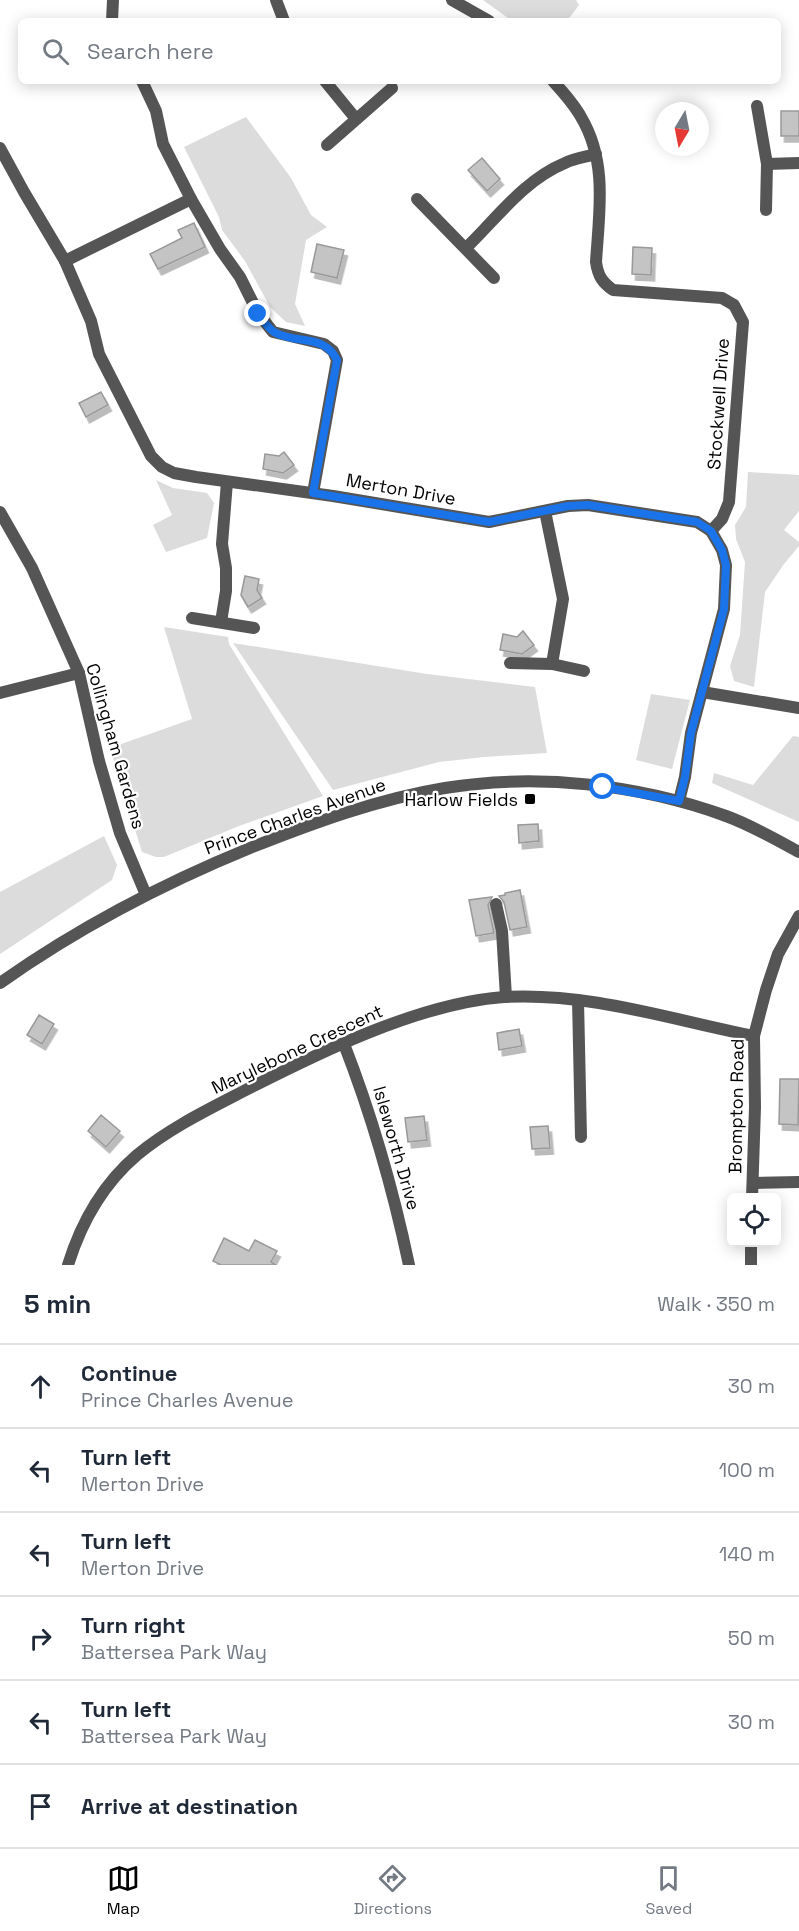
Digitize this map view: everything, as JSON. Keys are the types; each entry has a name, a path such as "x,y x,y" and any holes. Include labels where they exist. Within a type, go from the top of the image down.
{"street":[{"path":"112,18 113,0"},
{"path":"276,0 283,18"},
{"path":"452,0 484,18"},
{"path":"143,84 156,111 163,144 191,199 220,249 240,277 264,322 273,332 324,344 333,351 337,360 313,493"},
{"path":"327,84 356,119"},
{"name":"Stockwell Drive","path":"555,84 582,118 597,154 601,181 596,262 598,273 604,284 613,290 722,298 734,305 742,322 729,502 722,519 711,531"},
{"path":"327,145 392,88"},
{"path":"757,106 767,164 766,210"},
{"name":"Merton Drive","path":"0,148 65,261 91,321 99,354 151,456 162,467 174,473 227,482 313,493 489,522 568,506 588,505 697,522 711,531"},
{"path":"466,248 505,206 546,172 567,161 597,154"},
{"path":"767,164 799,163"},
{"path":"65,261 191,199"},
{"path":"417,199 494,278"},
{"path":"221,622 226,591 226,568 222,544 227,482"},
{"path":"545,511 563,599 552,664"},
{"name":"Collingham Gardens","path":"0,512 32,568 79,673 99,761 120,833 146,894"},
{"path":"679,801 691,733 724,609 726,565 722,550 711,531"},
{"path":"192,618 254,628"},
{"path":"510,663 552,664 584,671"},
{"path":"0,693 79,673"},
{"path":"702,692 799,708"},
{"name":"Prince Charles Avenue","path":"0,983 72,936 146,894 210,864 344,813 397,798 446,788 488,784 562,782 633,792 679,801 727,816 770,835 799,852"},
{"path":"496,904 502,930 506,997"},
{"name":"Brompton Road","path":"752,1193 754,1036 778,954 799,916"},
{"name":"Marylebone Crescent","path":"68,1265 86,1219 99,1198 137,1156 199,1114 273,1076 386,1027 469,1001 506,997 578,1000 619,1006 754,1036"},
{"path":"578,1000 581,1137"},
{"name":"Isleworth Drive","path":"344,1044 380,1144 409,1265"},
{"path":"753,1183 799,1182"},
{"path":"751,1247 751,1265"}],"shaded area":[{"path":"483,0 576,0 579,5 568,18 508,18"},
{"path":"246,117 291,178 311,215 327,227 306,240 295,304 305,326 286,322 270,307 245,261 222,230 219,217 184,147"},
{"path":"748,472 799,475 799,511 784,530 799,542 799,546 765,592 754,687 734,681 730,666 740,635 745,562 736,539 735,525 746,507"},
{"path":"156,480 173,488 207,493 214,503 207,538 166,552 153,525 172,515"},
{"path":"164,627 228,637 229,644 323,796 239,826 164,857 142,852 110,748 192,719"},
{"path":"233,643 427,674 535,687 547,753 439,762 333,790"},
{"path":"651,694 690,700 672,769 636,760"},
{"path":"793,736 799,737 799,822 712,783 714,773 753,785"},
{"path":"104,836 117,865 112,880 0,954 0,892"}],"building":[{"path":"781,111 799,111 799,136 781,136"},
{"path":"482,158 500,179 487,191 468,170"},
{"path":"194,223 205,247 158,269 150,254 182,238 178,230"},
{"path":"317,244 344,250 337,278 311,272"},
{"path":"633,247 652,248 651,275 632,274"},
{"path":"101,392 108,405 86,417 79,403"},
{"path":"284,452 294,465 283,473 263,469 265,454 279,456"},
{"path":"245,576 259,579 257,590 262,598 248,607 241,595"},
{"path":"523,631 534,645 522,654 500,650 503,634 517,637"},
{"path":"538,824 539,841 519,843 518,825"},
{"path":"520,890 527,927 510,930 504,902 499,896"},
{"path":"492,897 488,905 494,933 476,936 469,900"},
{"path":"39,1015 54,1024 42,1044 27,1035"},
{"path":"519,1029 522,1046 499,1050 497,1033"},
{"path":"780,1079 799,1079 798,1125 779,1124"},
{"path":"101,1115 120,1131 106,1147 88,1131"},
{"path":"424,1116 427,1140 408,1142 405,1118"},
{"path":"548,1126 550,1148 532,1149 530,1127"},
{"path":"224,1238 249,1251 255,1240 277,1251 271,1262 276,1265 221,1265 213,1261"}],"place":[{"name":"Harlow Fields","path":"530,799"}],"route":[{"path":"258,314 273,332 324,344 333,351 337,360 313,493 489,522 568,506 588,505 697,522 711,531 722,550 726,565 724,609 691,733 679,801 603,787"}]}
